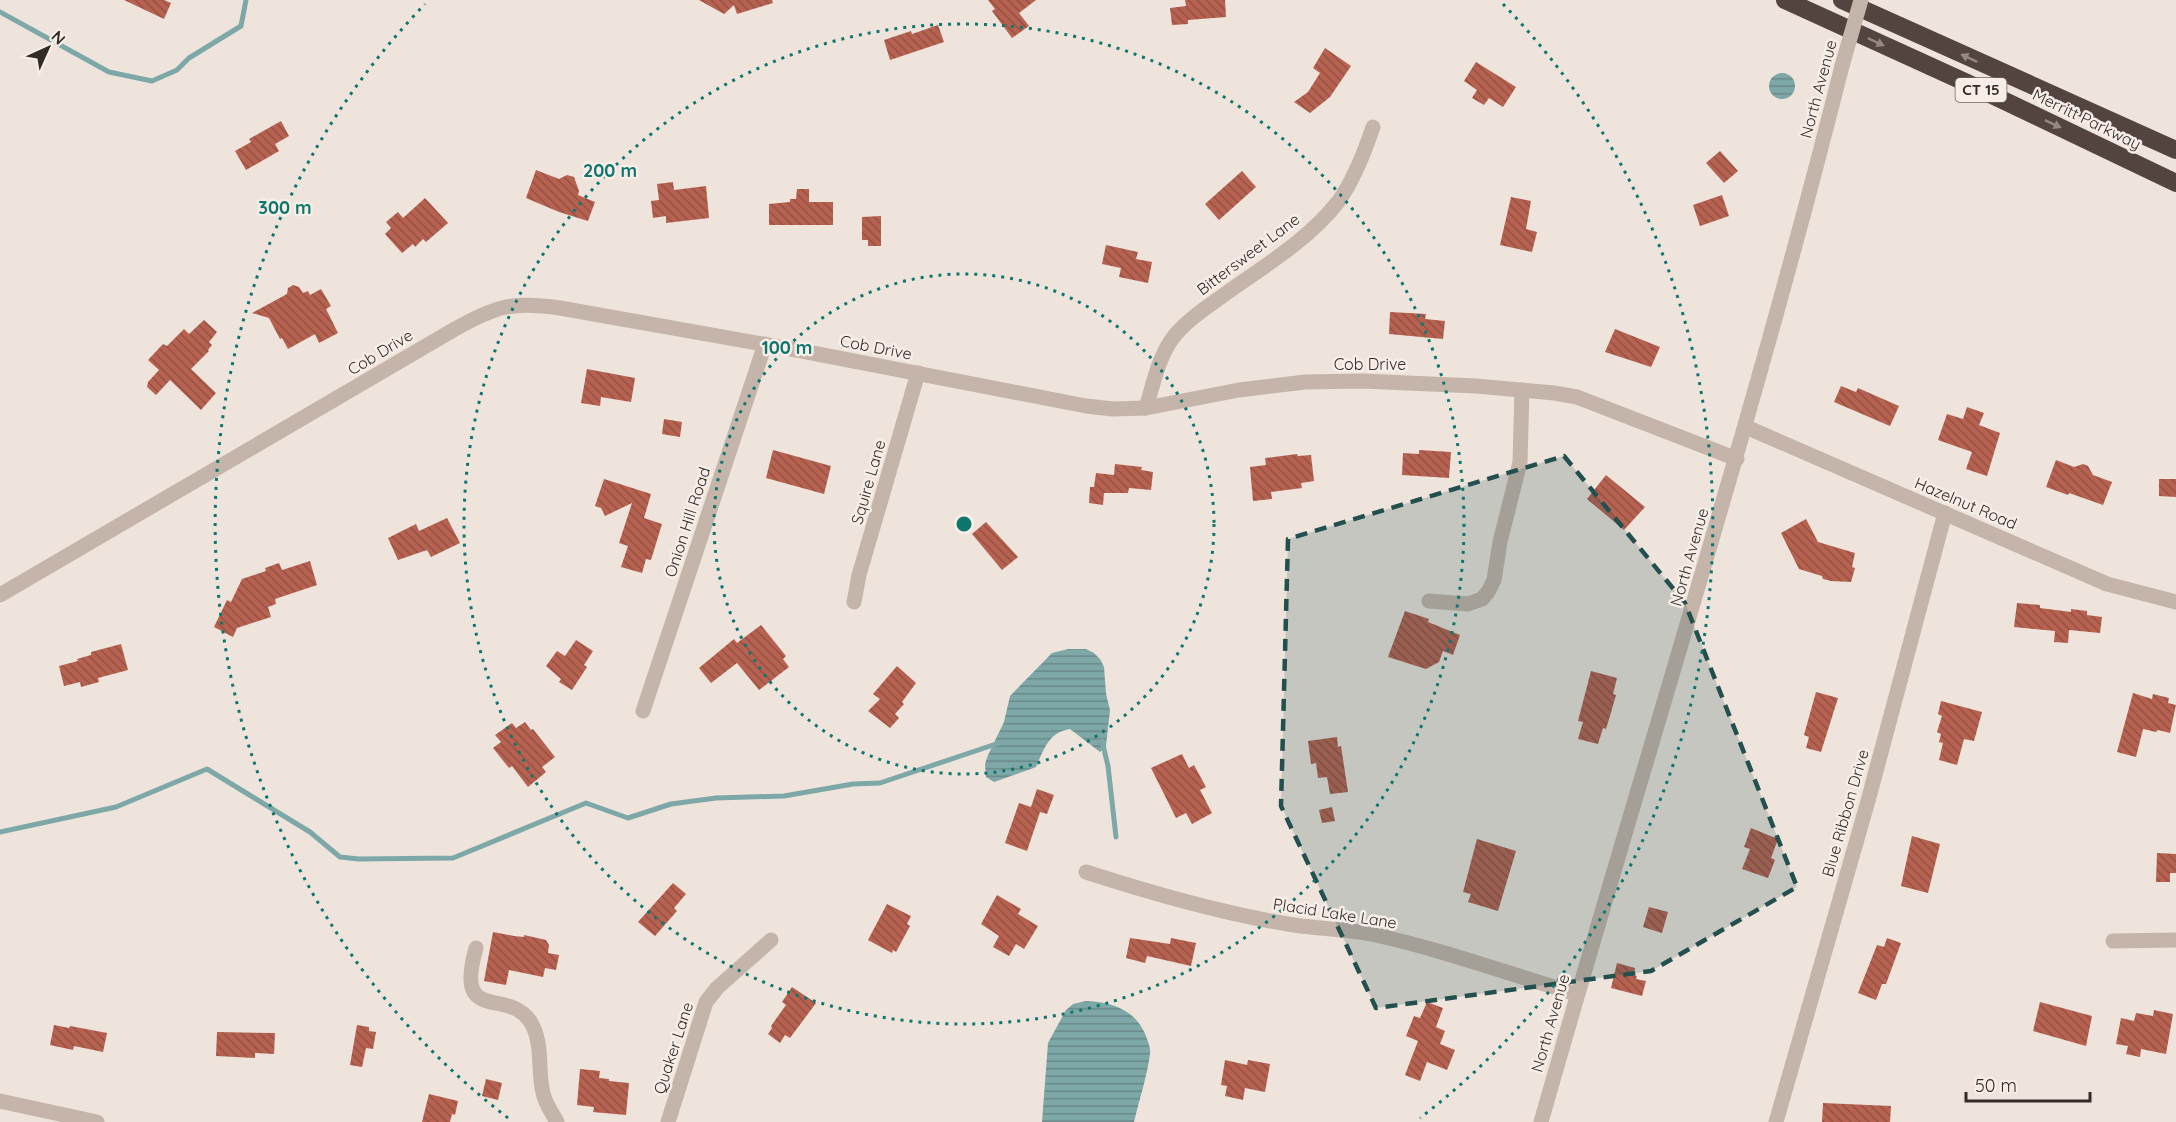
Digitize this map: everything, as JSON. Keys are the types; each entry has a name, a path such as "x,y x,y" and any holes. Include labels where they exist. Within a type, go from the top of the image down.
{"highway":[{"name":"Merritt Parkway","path":"1785,0 1967,83 2176,183"},
{"name":"Merritt Parkway","path":"1842,0 2176,150"}],"street":[{"name":"North Avenue","path":"1541,1122 1737,459 1861,0"},
{"name":"Bittersweet Lane","path":"1146,408 1160,363 1172,340 1194,318 1299,241 1323,219 1339,200 1372,127"},
{"name":"Cob Drive","path":"0,595 455,329 494,309 511,305 541,305 765,344 1095,407 1129,410 1239,390 1305,382 1402,382 1567,395 1587,400 1737,459"},
{"name":"Onion Hill Road","path":"643,711 765,344"},
{"name":"Squire Lane","path":"854,602 859,575 918,373"},
{"path":"1429,601 1468,604 1482,598 1494,580 1500,542 1520,462 1522,390"},
{"name":"Hazelnut Road","path":"1746,427 2108,584 2176,602"},
{"name":"Blue Ribbon Drive","path":"1776,1122 1868,801 1944,513"},
{"name":"Placid Lake Lane","path":"1086,872 1158,895 1242,915 1295,925 1347,930 1397,941 1577,994"},
{"name":"Quaker Lane","path":"668,1122 706,1002 717,988 771,940"},
{"path":"2113,941 2176,940"},
{"path":"476,948 470,978 473,991 483,1000 519,1011 529,1020 536,1033 543,1094 557,1122"},
{"path":"0,1101 62,1118 97,1122"}],"highlighted area":[{"path":"1564,456 1685,603 1797,887 1651,971 1376,1008 1281,806 1288,539"}],"water":[{"path":"1782,73 1791,77 1795,86 1791,95 1782,99 1773,95 1769,86 1773,77"},
{"path":"1068,649 1086,649 1094,653 1104,667 1110,710 1106,746 1100,752 1070,729 1063,731 1048,742 1036,767 994,782 986,777 985,764 1004,722 1010,696 1052,653"},
{"path":"1086,1001 1105,1003 1122,1009 1136,1020 1146,1036 1150,1054 1134,1122 1042,1122 1048,1043 1066,1010 1073,1004"}],"building":[{"path":"124,0 164,0 171,3 164,19"},
{"path":"699,0 772,0 773,3 737,14 734,5 724,14"},
{"path":"988,0 1036,0 1019,13 1029,26 1012,38 992,11 995,9"},
{"path":"1185,0 1225,0 1226,17 1188,20 1188,24 1172,25 1170,8 1186,6"},
{"path":"938,25 944,42 890,60 884,40"},
{"path":"1325,48 1351,66 1330,97 1310,113 1294,102 1308,92 1320,73 1313,68"},
{"path":"1476,62 1516,87 1503,107 1489,98 1484,105 1472,98 1477,90 1464,81"},
{"path":"281,121 289,136 275,144 279,151 246,170 235,151 251,142 249,139"},
{"path":"1720,151 1738,171 1724,183 1706,163"},
{"path":"536,170 559,179 567,175 574,177 579,191 578,195 595,202 588,221 526,198"},
{"path":"1242,171 1256,187 1219,220 1205,204"},
{"path":"673,182 674,190 706,186 709,218 666,223 666,216 653,218 651,201 659,200 657,184"},
{"path":"797,189 809,189 809,202 833,202 833,225 769,225 769,204 790,202 790,199 796,199"},
{"path":"1722,195 1729,216 1700,226 1693,205"},
{"path":"1511,197 1531,201 1526,229 1537,232 1532,252 1500,245"},
{"path":"425,198 448,223 426,242 423,239 415,247 413,244 402,253 385,234 391,228 386,222 398,212 403,218"},
{"path":"881,216 881,246 868,246 868,240 862,240 862,217"},
{"path":"1106,245 1138,252 1136,259 1152,262 1148,283 1119,277 1121,268 1102,264"},
{"path":"293,285 299,287 303,293 308,291 310,295 321,289 331,306 326,309 338,333 319,343 315,334 288,349 269,318 252,313 287,294 288,288"},
{"path":"1390,312 1426,314 1425,319 1445,321 1443,339 1389,334"},
{"path":"204,320 217,332 209,342 212,345 209,351 191,369 216,393 201,410 170,380 156,395 147,387 148,382 159,370 148,360 163,344 167,346 184,329 189,334"},
{"path":"1615,329 1660,347 1651,367 1605,352"},
{"path":"587,369 635,378 631,402 601,397 600,406 581,403"},
{"path":"1841,386 1856,392 1858,388 1899,406 1890,426 1834,402"},
{"path":"1967,407 1984,413 1979,425 2000,433 1987,476 1966,469 1972,452 1938,440 1947,414 1963,419"},
{"path":"664,419 682,422 680,437 662,434"},
{"path":"773,450 831,466 824,494 766,478"},
{"path":"1419,450 1451,452 1449,478 1402,475 1403,453 1419,454"},
{"path":"1297,454 1298,456 1311,455 1314,481 1301,483 1302,488 1271,492 1272,499 1253,501 1250,467 1266,465 1265,458"},
{"path":"2056,460 2074,467 2083,464 2088,466 2093,475 2112,482 2103,505 2046,487"},
{"path":"1115,464 1142,467 1141,470 1153,472 1151,490 1129,488 1128,493 1104,493 1103,505 1089,503 1090,487 1094,487 1096,473 1114,475"},
{"path":"1606,475 1645,507 1624,530 1587,499"},
{"path":"604,479 651,494 644,518 662,524 651,560 646,559 642,573 621,567 628,546 619,543 632,503 605,516 601,508 595,506"},
{"path":"2159,479 2176,479 2176,497 2159,496"},
{"path":"447,518 460,543 431,557 427,550 398,560 388,538 416,524 419,531"},
{"path":"1806,519 1818,542 1855,553 1852,567 1855,568 1851,582 1823,579 1822,576 1799,569 1781,533"},
{"path":"986,522 1018,557 1002,570 972,534"},
{"path":"310,561 317,585 275,599 276,604 268,607 271,617 237,628 233,637 214,627 227,600 231,602 242,579 266,571 265,568 279,563 282,570"},
{"path":"2017,603 2040,605 2040,608 2071,612 2071,609 2087,611 2087,615 2102,617 2100,633 2069,630 2068,643 2054,642 2055,631 2014,627"},
{"path":"1405,611 1429,619 1428,622 1460,635 1453,655 1443,651 1439,662 1426,669 1388,657"},
{"path":"761,625 786,656 783,659 789,667 759,690 737,663 711,683 699,668 734,639 737,643"},
{"path":"576,640 593,651 584,665 587,667 572,690 559,682 561,679 546,666 557,651 565,656"},
{"path":"121,644 128,670 98,678 99,682 81,687 80,682 64,686 59,666 78,661 77,659 91,655 91,652"},
{"path":"897,666 916,683 902,702 904,704 895,714 899,718 890,728 868,711 880,699 873,694"},
{"path":"1591,671 1617,678 1613,694 1616,695 1610,716 1598,744 1578,739 1583,722 1578,721"},
{"path":"1816,692 1838,698 1821,752 1806,748 1809,737 1804,735"},
{"path":"2133,693 2152,699 2153,694 2169,698 2168,703 2176,705 2170,733 2143,729 2136,757 2117,752"},
{"path":"1941,701 1982,712 1974,741 1964,739 1957,765 1939,760 1943,743 1939,742 1941,734 1937,732 1942,716 1938,714"},
{"path":"525,722 555,757 542,767 546,772 528,787 512,766 509,768 493,748 501,742 495,735 512,723 516,728"},
{"path":"1337,737 1338,747 1341,746 1348,792 1330,794 1327,777 1318,778 1316,763 1311,764 1308,741"},
{"path":"1182,754 1189,768 1194,765 1206,787 1200,790 1212,813 1192,824 1186,813 1176,818 1151,768"},
{"path":"1037,789 1054,795 1047,814 1040,812 1027,851 1005,843 1019,803 1031,807"},
{"path":"1332,807 1335,821 1322,823 1319,810"},
{"path":"1751,828 1778,839 1771,858 1775,860 1768,878 1742,869 1750,849 1744,847"},
{"path":"1912,836 1940,844 1928,893 1901,886"},
{"path":"1477,839 1516,851 1498,911 1468,902 1471,894 1463,892"},
{"path":"2157,853 2176,854 2176,873 2170,873 2170,882 2156,882"},
{"path":"673,883 686,894 674,908 677,911 655,936 638,922"},
{"path":"997,895 1021,909 1018,914 1038,926 1024,949 1016,944 1009,956 993,947 999,936 981,924"},
{"path":"887,904 911,916 907,924 910,926 896,952 893,950 892,953 868,940"},
{"path":"1649,907 1668,912 1662,933 1643,927"},
{"path":"493,932 546,940 549,945 548,953 559,955 556,970 545,968 543,977 509,970 506,985 484,981"},
{"path":"1130,938 1170,944 1171,938 1196,943 1191,966 1147,956 1145,963 1126,958"},
{"path":"1887,938 1901,943 1886,984 1882,984 1876,1000 1858,993 1877,945 1884,947"},
{"path":"1617,963 1635,968 1636,979 1646,981 1642,996 1611,988"},
{"path":"792,987 816,1003 790,1038 785,1035 780,1043 768,1034 786,1005 782,1002"},
{"path":"1427,1002 1443,1008 1436,1027 1445,1031 1440,1044 1455,1050 1447,1070 1427,1062 1420,1081 1405,1075 1418,1041 1406,1036 1414,1016 1420,1018"},
{"path":"2040,1002 2092,1016 2086,1046 2033,1031"},
{"path":"2154,1010 2173,1014 2166,1054 2141,1049 2140,1057 2126,1054 2128,1046 2116,1044 2121,1018 2134,1021 2136,1013 2153,1016"},
{"path":"54,1025 107,1033 103,1052 74,1046 73,1050 50,1045"},
{"path":"357,1025 369,1027 369,1031 376,1032 373,1049 366,1048 362,1067 350,1065"},
{"path":"217,1032 275,1033 274,1054 255,1053 255,1058 216,1056"},
{"path":"1225,1060 1247,1065 1248,1060 1270,1064 1265,1092 1245,1088 1243,1100 1225,1096 1227,1086 1221,1085"},
{"path":"580,1069 600,1071 599,1078 609,1079 609,1081 629,1083 626,1115 593,1112 594,1107 577,1105"},
{"path":"486,1079 502,1083 498,1100 482,1096"},
{"path":"429,1094 458,1101 455,1115 452,1114 450,1122 422,1122"},
{"path":"1823,1103 1891,1106 1890,1122 1822,1122"}],"waterway":[{"path":"0,12 109,72 152,81 177,70 189,58 241,26 246,0"},
{"path":"1102,741 1108,766 1116,837"},
{"path":"0,832 116,807 207,769 310,832 340,857 359,859 453,858 586,803 628,818 671,804 716,798 784,796 853,784 880,783 999,743"}]}
